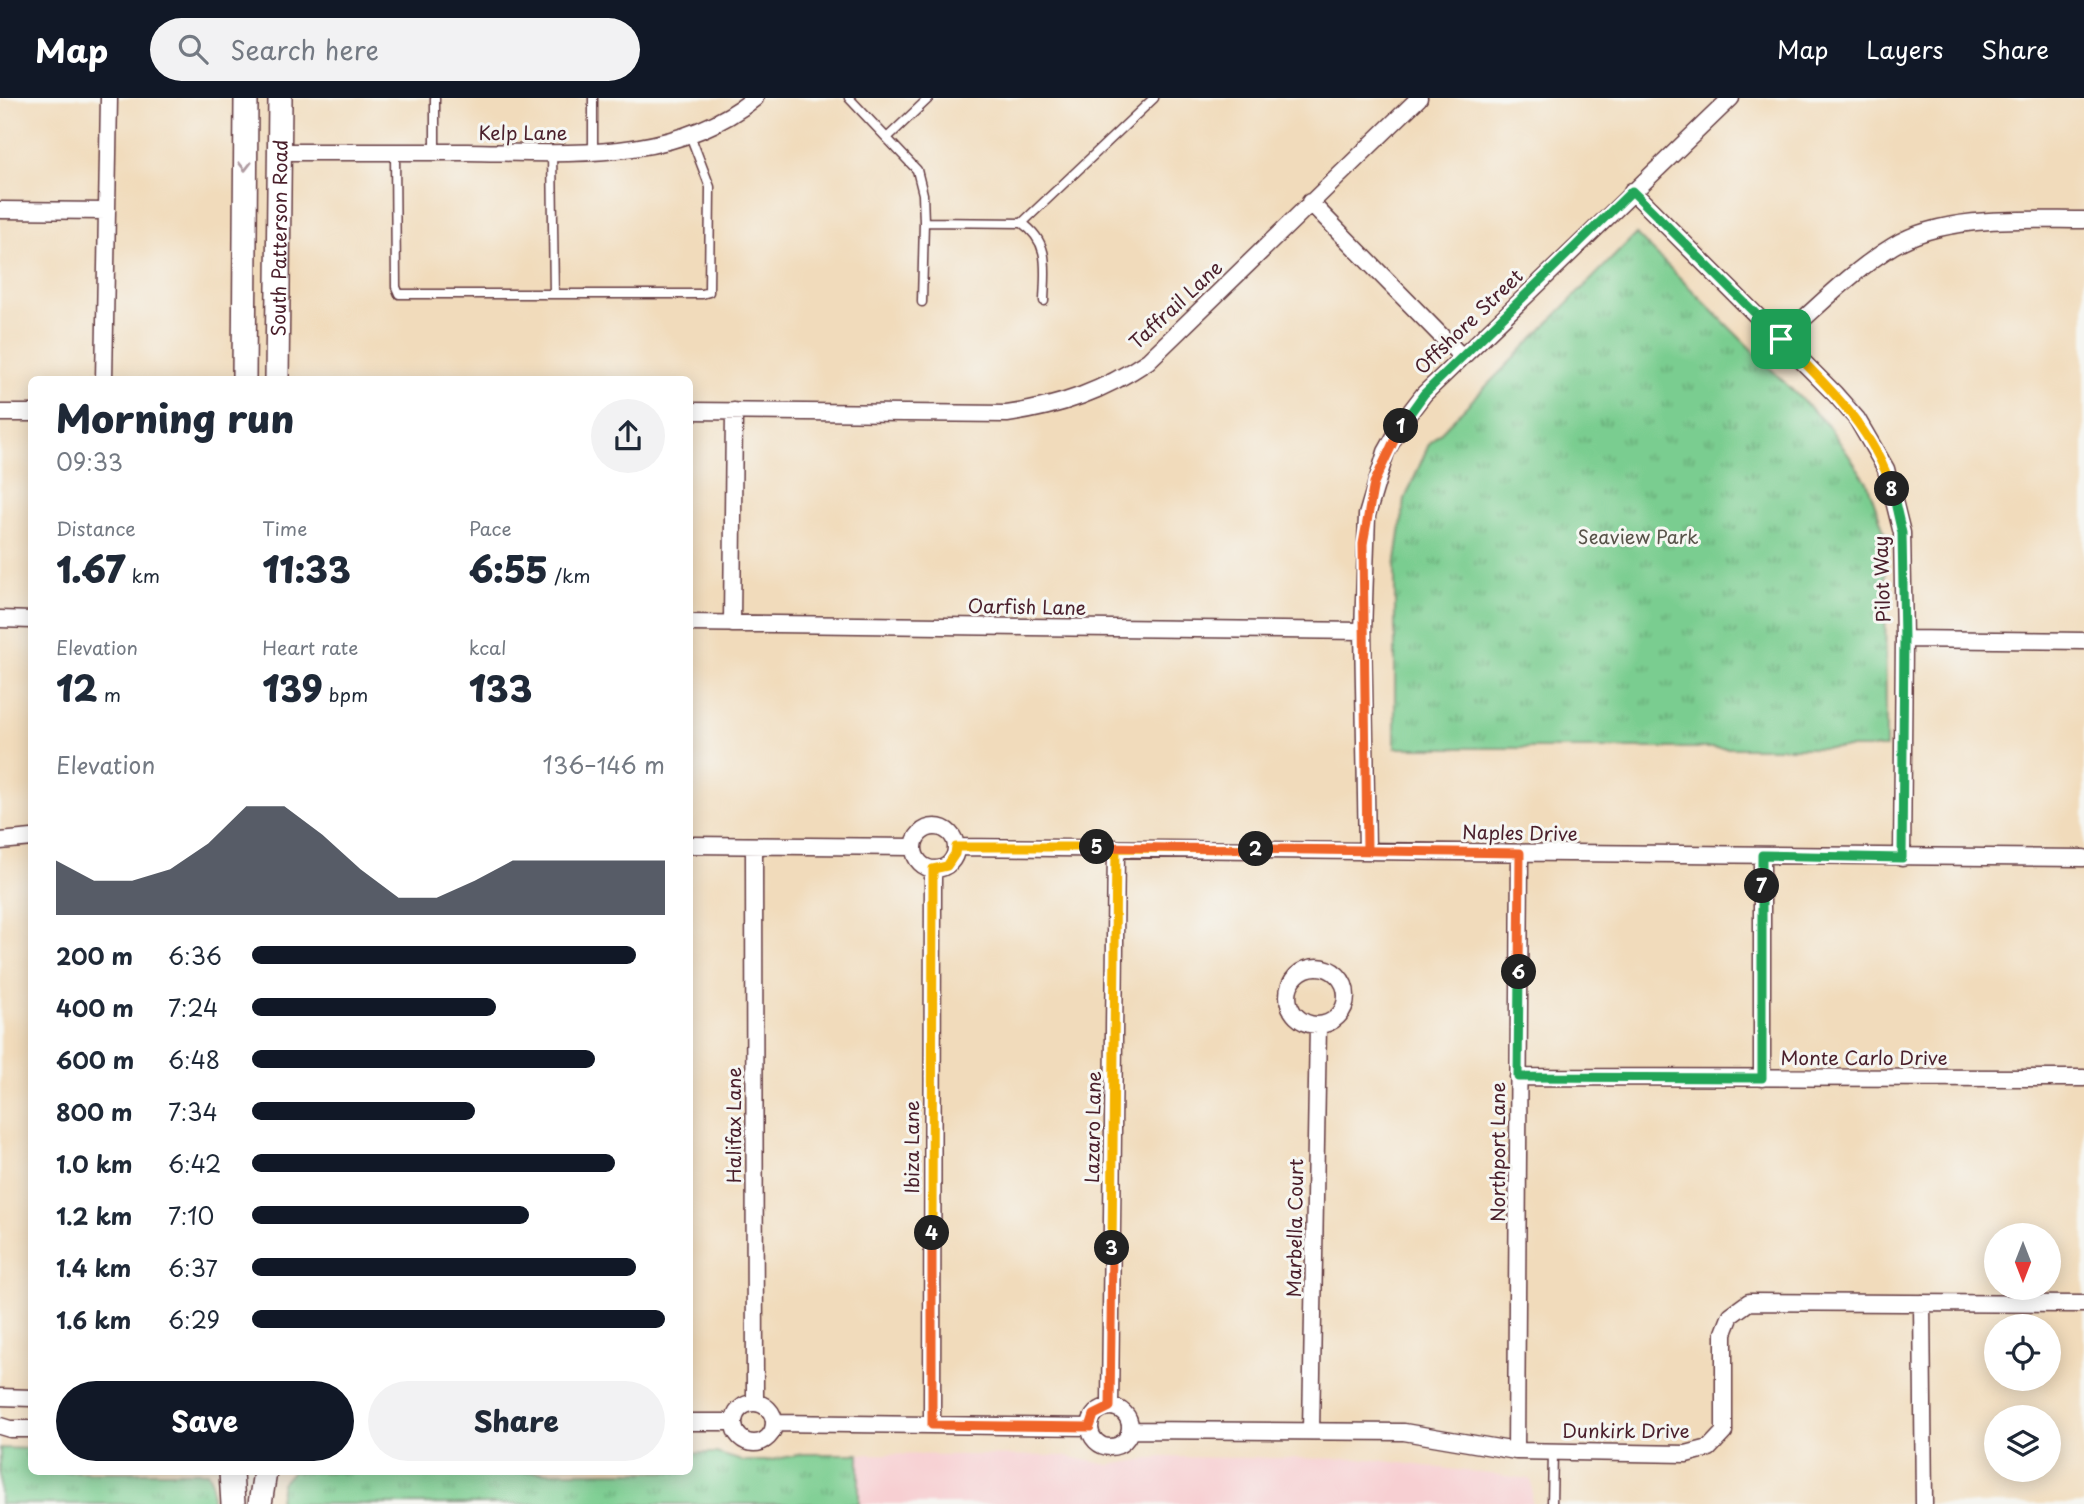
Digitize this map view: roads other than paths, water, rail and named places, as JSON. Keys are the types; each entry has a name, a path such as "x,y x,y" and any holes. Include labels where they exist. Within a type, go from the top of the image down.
{"street":[{"path":"104,376 109,98"},
{"name":"South Patterson Road","path":"244,376 246,98"},
{"name":"South Patterson Road","path":"276,376 280,98"},
{"name":"Kelp Lane","path":"280,152 552,153 640,149 690,135 728,117 755,98"},
{"name":"Taffrail Lane","path":"693,411 1007,414 1048,408 1083,397 1117,381 1148,361 1419,98"},
{"name":"Offshore Street","path":"1367,850 1363,544 1374,483 1404,420 1424,394 1461,356 1731,98"},
{"name":"Pilot Way","path":"1632,191 1857,419 1886,469 1902,533 1902,858"},
{"path":"1310,202 1461,356"},
{"path":"0,210 107,211"},
{"path":"1781,339 1856,273 1895,245 1930,231 1984,222 2084,220"},
{"path":"732,624 734,411"},
{"path":"0,413 28,413"},
{"path":"0,619 28,620"},
{"name":"Oarfish Lane","path":"693,623 1363,631"},
{"path":"1904,639 2084,641"},
{"path":"931,828 950,834 956,847 947,866 933,869 917,859 914,847 919,834 931,828"},
{"path":"0,842 28,838"},
{"path":"693,845 754,848 914,847"},
{"name":"Naples Drive","path":"956,847 2084,858"},
{"name":"Halifax Lane","path":"754,848 755,1403"},
{"name":"Lazaro Lane","path":"1110,1407 1116,848"},
{"name":"Northport Lane","path":"1516,1451 1520,853"},
{"path":"1762,855 1762,1078"},
{"name":"Ibiza Lane","path":"932,1425 933,869"},
{"name":"Marbella Court","path":"1311,1431 1318,1026"},
{"name":"Monte Carlo Drive","path":"1518,1077 2084,1078"},
{"name":"Dunkirk Drive","path":"1130,1430 1404,1432 1516,1451 1686,1454 1709,1448 1724,1432 1724,1333 1731,1315 1749,1302 2084,1304"},
{"path":"1922,1303 1924,1504"},
{"path":"0,1397 28,1398"},
{"path":"755,1403 770,1411 774,1423 770,1435 753,1443 741,1438 734,1422 738,1410 755,1403"},
{"path":"1110,1407 1127,1416 1130,1430 1119,1445 1106,1447 1094,1440 1090,1427 1094,1415 1110,1407"},
{"path":"693,1422 734,1422"},
{"path":"774,1423 1090,1427"},
{"path":"0,1426 28,1429"},
{"path":"231,1475 233,1504"},
{"path":"260,1504 265,1475"}],"lane":[{"path":"435,98 435,152"},
{"path":"593,98 593,152"},
{"path":"849,98 917,170 923,194 922,302"},
{"path":"888,137 929,98"},
{"path":"1022,223 1154,98"},
{"path":"395,152 396,287 399,294 709,292 710,187 690,135"},
{"path":"552,153 554,294"},
{"path":"924,222 1022,223 1034,232 1046,251 1045,301"},
{"path":"1552,1504 1553,1452"}],"park label":[{"name":"Seaview Park","path":"1638,536"}]}
